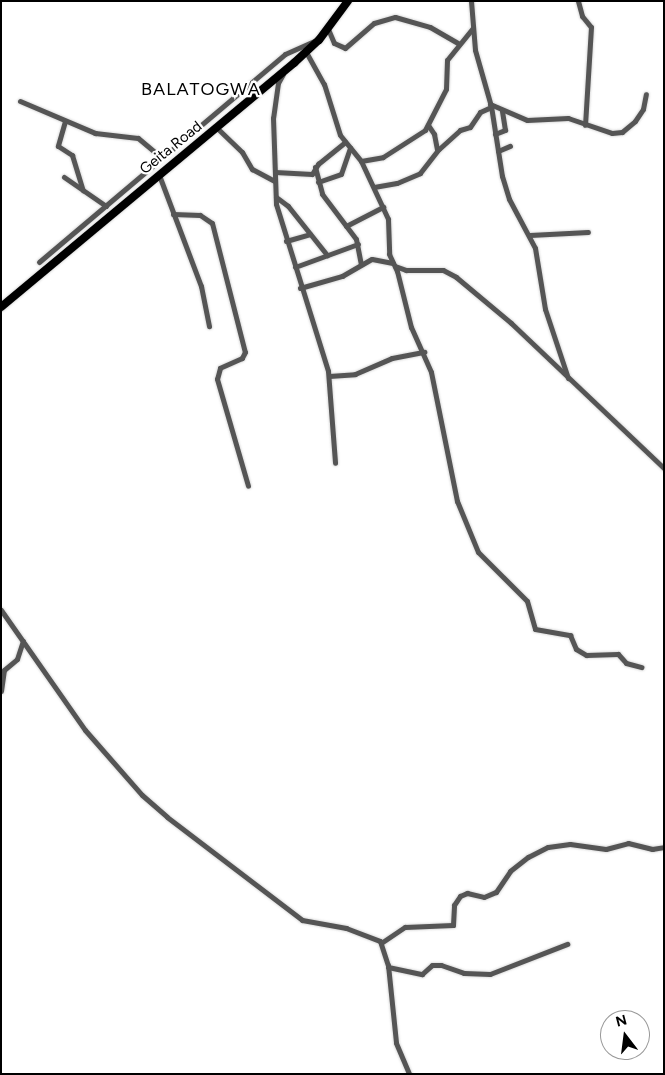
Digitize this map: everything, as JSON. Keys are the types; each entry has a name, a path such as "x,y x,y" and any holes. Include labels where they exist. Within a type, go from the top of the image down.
{"highway":[{"name":"Geita Road","path":"1,307 286,70 319,40 348,1"}],"street":[{"path":"471,1 472,29 509,199 530,235 535,248 546,310 568,378"},
{"path":"578,1 582,16 591,27 585,125"},
{"path":"328,28 334,43 345,48 374,23 395,17 430,27 458,43"},
{"path":"361,161 376,160 396,150 428,125 446,89 447,60 458,43 472,29"},
{"path":"39,262 286,54 319,40"},
{"path":"306,52 324,84 335,124 345,142 361,161 390,225 388,249 394,264 408,317 431,372 459,508 474,537 478,552 528,601 535,629 570,635 576,648 586,655 618,654 626,663 641,667"},
{"path":"286,70 278,83 275,98 276,197 286,241 300,288 330,376 335,463"},
{"path":"374,187 397,183 418,174 437,150 460,130 470,127 480,112 490,106 527,120 561,117 612,133 622,132 635,121 643,109 646,94"},
{"path":"20,101 95,132 138,138 162,158"},
{"path":"495,134 506,130 502,110"},
{"path":"65,121 58,146 72,155 83,190"},
{"path":"428,125 434,134 437,150"},
{"path":"217,128 242,152 252,169 275,181"},
{"path":"275,172 312,174 315,167 345,142"},
{"path":"498,151 510,146"},
{"path":"318,182 342,174 350,148"},
{"path":"315,167 322,194 358,244 361,265"},
{"path":"159,175 201,286 209,326"},
{"path":"64,177 106,206"},
{"path":"276,197 288,206 327,255"},
{"path":"346,226 383,207"},
{"path":"173,214 200,215 212,223 245,352 242,358 220,368 217,379 248,486"},
{"path":"530,235 588,232"},
{"path":"286,241 310,234"},
{"path":"295,267 358,244"},
{"path":"300,288 342,276 372,259 394,264 406,270 434,269 450,273 504,317 664,468"},
{"path":"330,376 355,374 392,358 424,352"},
{"path":"1,610 85,730 142,795 167,817 302,920 346,928 382,943"},
{"path":"1,691 4,670 17,659 23,641"},
{"path":"382,943 405,928 453,925 454,904 460,896 467,893 484,897 496,892 502,879 521,862 548,847 570,844 606,849 628,843 652,849 664,847"},
{"path":"382,943 388,967 396,1043 409,1074"},
{"path":"388,967 422,974 432,965 442,965 464,973 490,974 567,944"}],"district":[{"name":"BALATOGWA","path":"201,89"}]}
